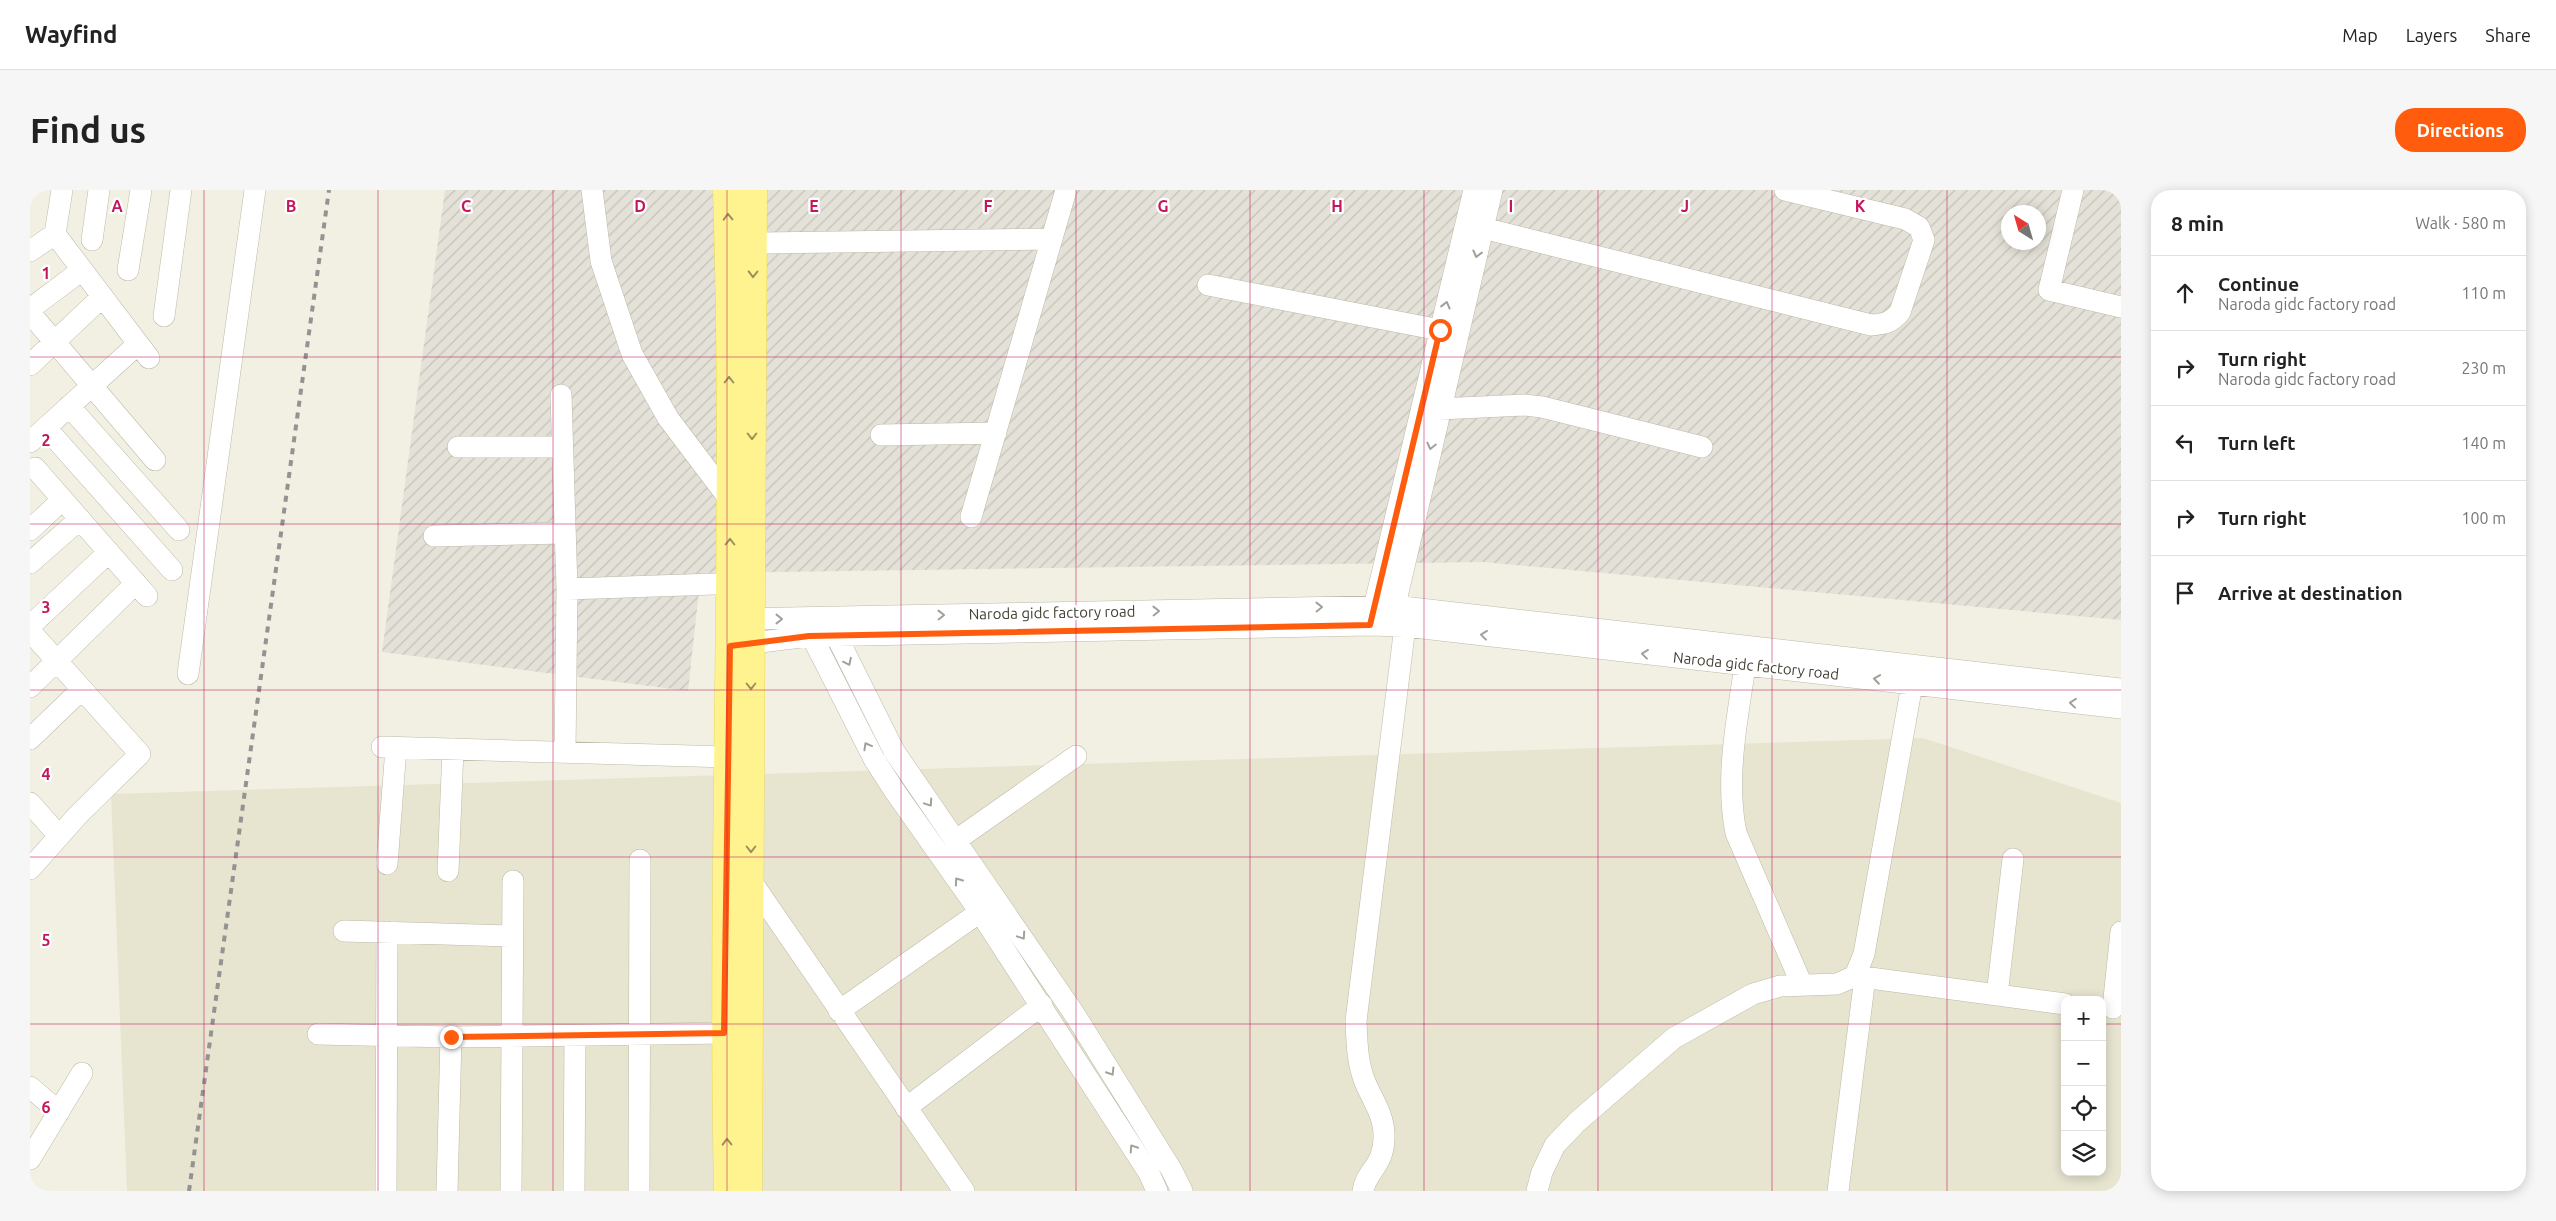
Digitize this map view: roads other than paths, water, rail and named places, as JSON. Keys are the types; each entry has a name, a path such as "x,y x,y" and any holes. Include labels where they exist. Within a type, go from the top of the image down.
{"main road":[{"path":"727,190 730,500 740,583"},
{"path":"748,1191 751,881 740,632 740,583 754,243 753,190"},
{"path":"728,1191 724,1033 728,757 740,632"}],"street":[{"path":"30,442 91,386 143,351 82,270 39,241 62,190"},
{"path":"92,240 99,190"},
{"path":"128,270 141,190"},
{"path":"164,316 182,190"},
{"path":"188,674 255,190"},
{"path":"592,190 601,261 632,354 668,418 730,500"},
{"path":"971,517 1066,190"},
{"path":"1363,1191 1368,1178 1382,1159 1384,1133 1382,1118 1360,1067 1356,1021 1387,618 1440,330 1474,190"},
{"path":"1387,618 1492,190"},
{"path":"1483,228 1871,324 1885,324 1894,319 1900,312 1924,240 1919,227 1905,219 1785,190"},
{"path":"2073,190 2049,290 2121,307"},
{"path":"754,243 1052,239"},
{"path":"30,309 82,270"},
{"path":"1208,286 1440,330"},
{"path":"30,365 102,296"},
{"path":"30,313 154,460"},
{"path":"560,395 567,589 565,752"},
{"path":"69,406 178,530"},
{"path":"1439,408 1542,407 1702,447"},
{"path":"46,428 172,570"},
{"path":"881,435 996,433"},
{"path":"458,447 562,447"},
{"path":"30,686 141,589 34,468"},
{"path":"30,530 62,500"},
{"path":"30,564 80,519"},
{"path":"434,536 565,533"},
{"path":"30,626 109,552"},
{"path":"567,589 740,583"},
{"name":"Naroda gidc factory road","path":"1387,618 1745,666 1876,678 1914,675 2121,708"},
{"name":"Naroda gidc factory road","path":"740,632 806,627 1387,618 1914,675 2121,689"},
{"path":"806,627 874,759 1042,1005 1149,1173 1157,1191"},
{"path":"832,627 894,750 1075,1014 1171,1169 1182,1191"},
{"path":"30,631 140,754 78,814 30,869"},
{"path":"1745,666 1731,780 1732,811 1736,833 1802,985"},
{"path":"1838,1191 1860,976 1914,675"},
{"path":"30,739 82,689"},
{"path":"388,864 389,748 728,757"},
{"path":"448,871 453,749"},
{"path":"955,841 1076,756"},
{"path":"30,803 59,836"},
{"path":"1997,996 2013,859"},
{"path":"639,1191 640,860"},
{"path":"511,1191 513,881"},
{"path":"751,881 964,1191"},
{"path":"839,1011 980,912"},
{"path":"344,930 513,936"},
{"path":"386,1191 385,1035 387,932"},
{"path":"2112,1008 2121,932"},
{"path":"1537,1191 1542,1172 1554,1146 1577,1122 1674,1038 1753,994 1780,986 1837,984 1860,976 2061,1004"},
{"path":"906,1108 1042,1005"},
{"path":"318,1034 451,1037 724,1033"},
{"path":"574,1191 575,1036"},
{"path":"447,1191 451,1037"},
{"path":"30,1160 82,1074"},
{"path":"30,1087 59,1112"}],"railway":[{"path":"189,1191 329,190"}]}
